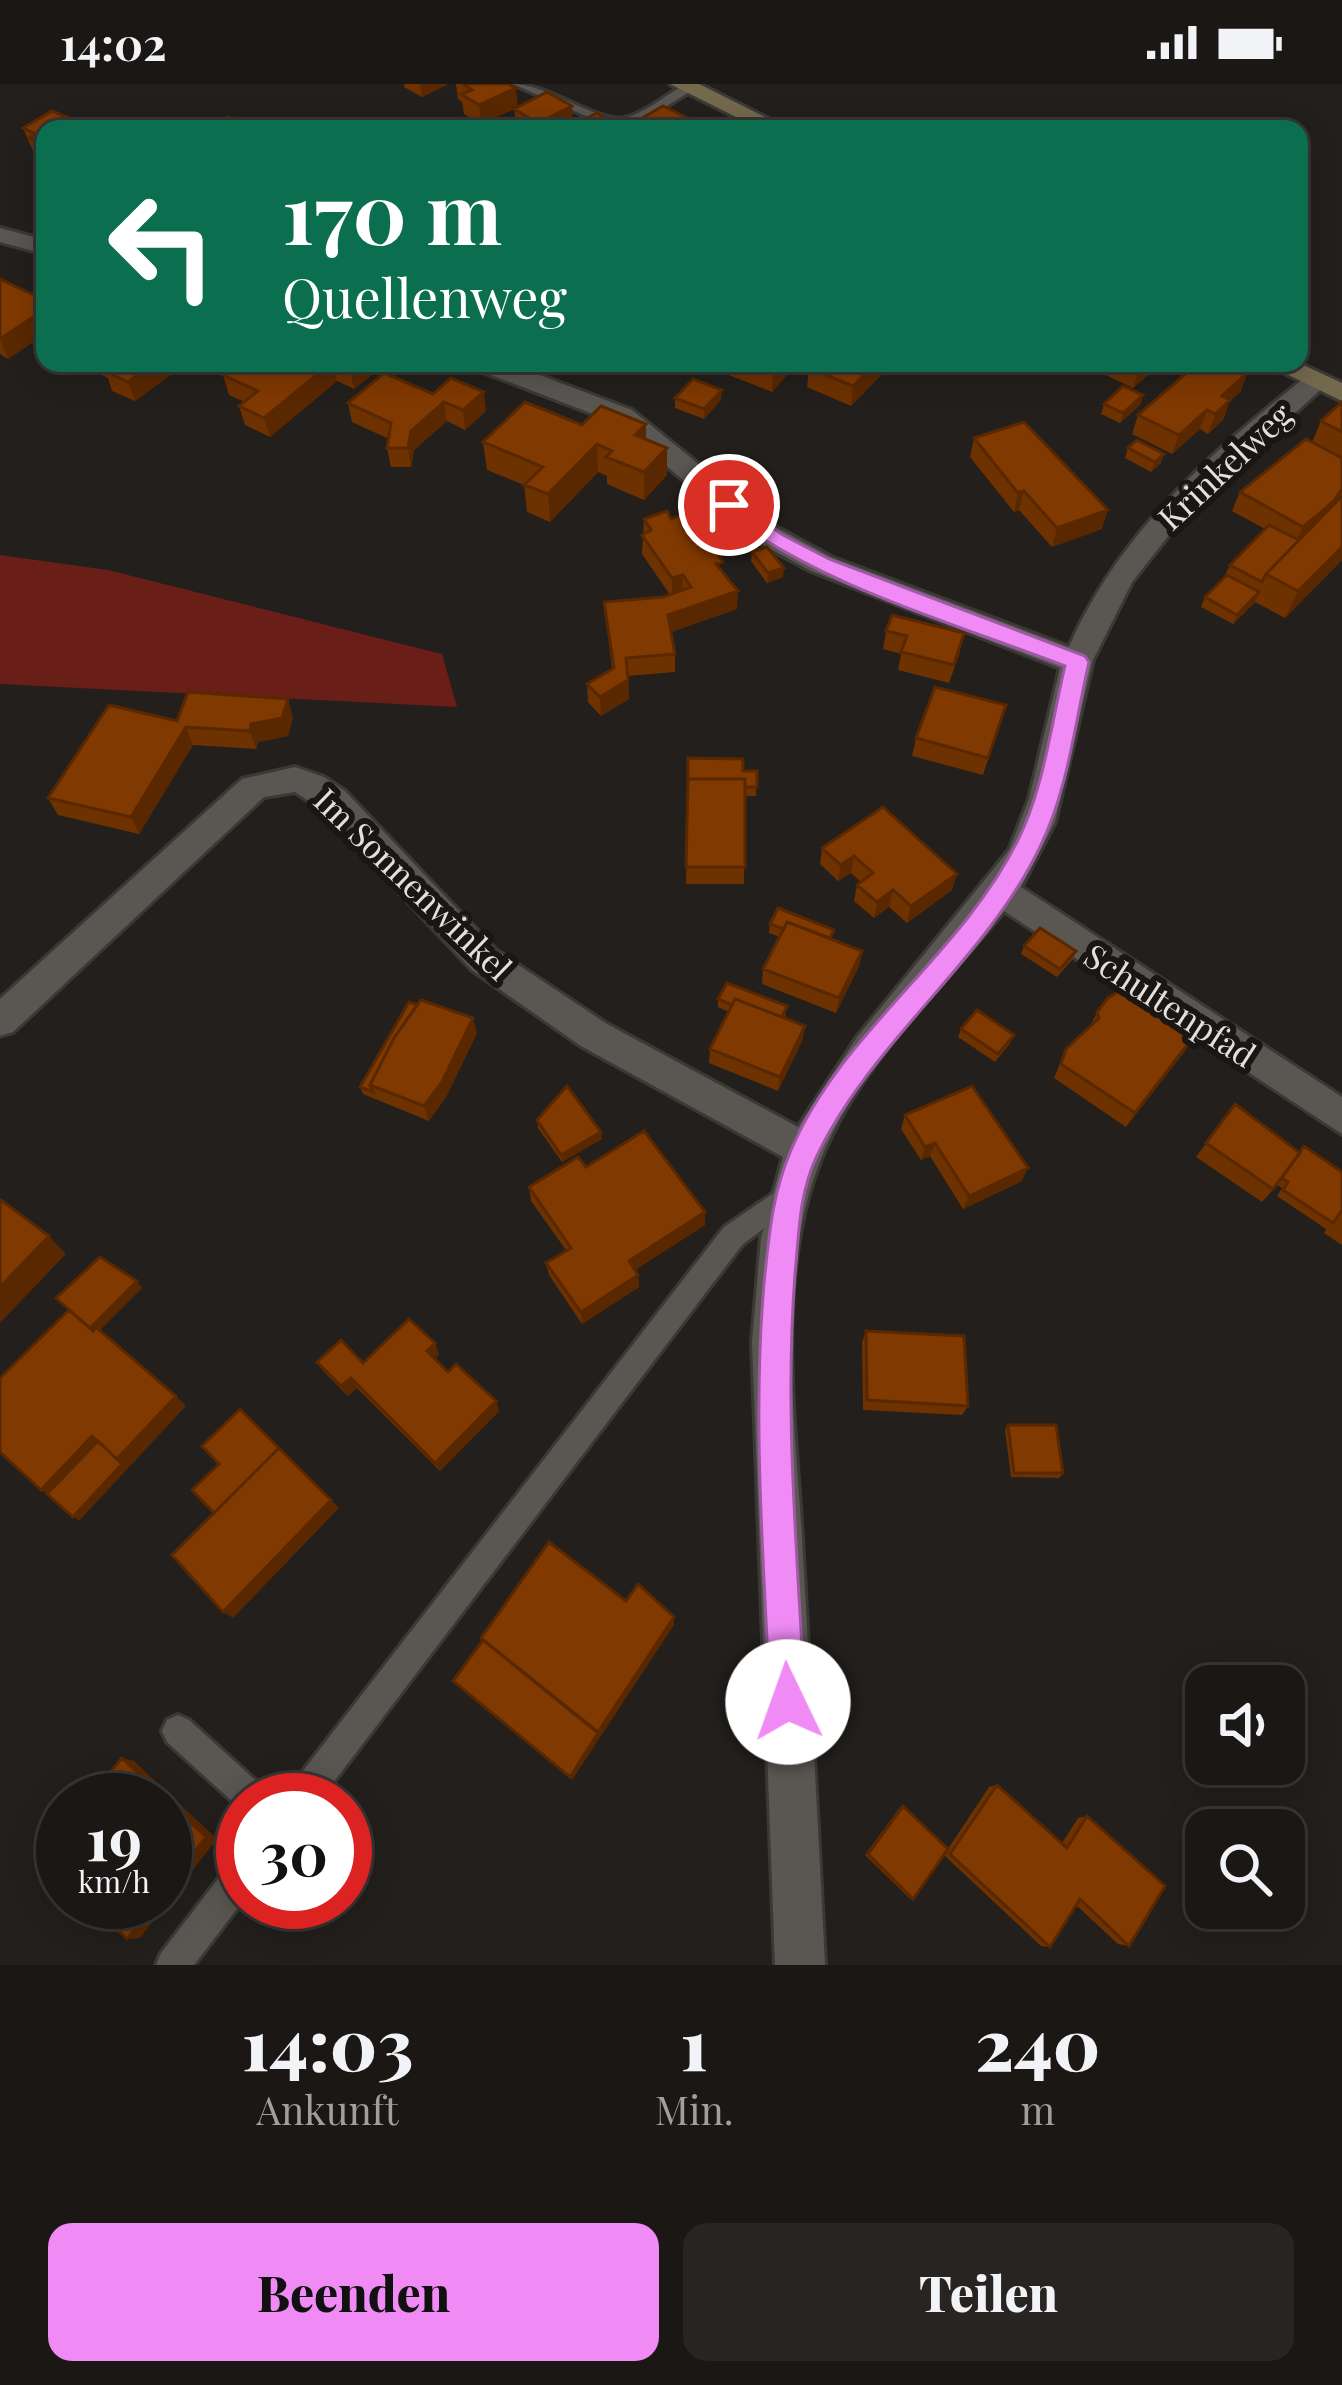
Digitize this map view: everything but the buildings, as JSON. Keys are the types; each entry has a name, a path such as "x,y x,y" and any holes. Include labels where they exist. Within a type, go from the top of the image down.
{"main road":[{"path":"685,86 759,120"},
{"path":"1296,372 1329,387"}],"street":[{"path":"0,235 36,245"},
{"path":"508,372 623,416 766,534 821,564 1077,662"},
{"name":"Krinkelweg","path":"800,1965 772,1371 787,1196 805,1150 872,1049 1000,891 1029,844 1047,796 1077,662 1126,563 1171,508 1222,458 1329,387"},
{"name":"Im Sonnenwinkel","path":"0,1021 253,788 277,779 306,780 333,800 484,959 594,1035 805,1150"},
{"name":"Schultenpfad","path":"1000,891 1342,1117"}],"lane":[{"path":"520,84 604,120"},
{"path":"635,120 685,86"},
{"path":"321,1773 733,1236 787,1196"},
{"path":"178,1731 224,1773"},
{"path":"172,1965 216,1909"}],"shaded area":[{"path":"0,555 108,570 442,654 457,707 0,684"}],"route":[{"path":"729,505 775,541 821,564 1077,662 1047,796 1029,844 1000,891 840,1092 805,1150 787,1196 772,1371 788,1702"}]}
